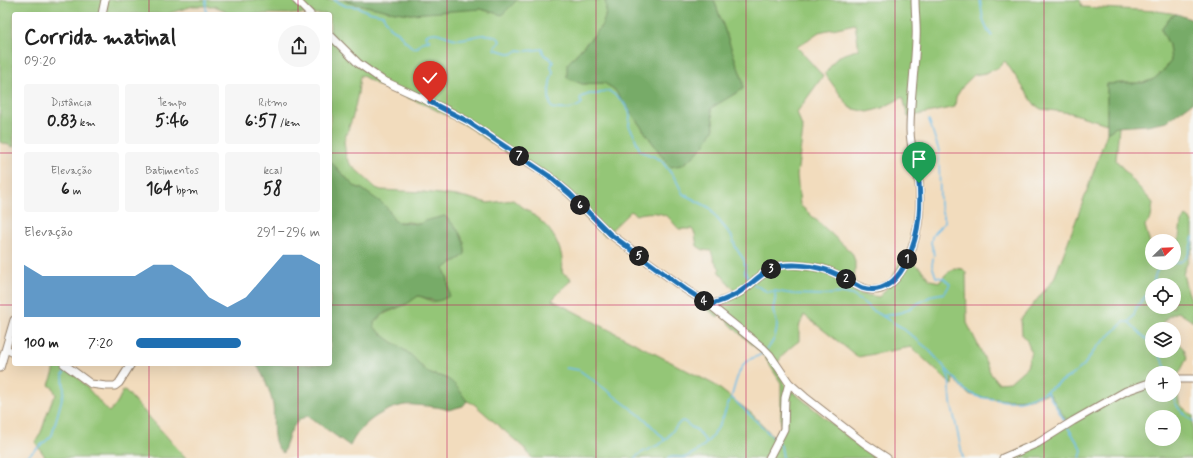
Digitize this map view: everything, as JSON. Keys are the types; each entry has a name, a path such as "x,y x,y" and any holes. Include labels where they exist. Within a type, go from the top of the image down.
{"street":[{"path":"102,12 105,0"},
{"path":"296,0 308,12"},
{"path":"710,305 728,299 767,271 779,266 795,265 817,267 834,273 862,288 872,290 880,289 896,278 906,263 917,230 919,217 919,183 910,128 916,40 915,0"},
{"path":"332,37 358,63 382,80 445,109 467,121 549,176 566,190 610,234 685,289 710,305 763,348 770,355 789,383 827,415 864,443 887,458"},
{"path":"0,368 12,327"},
{"path":"6,349 12,352"},
{"path":"67,366 91,384 106,386 115,386 119,383 129,366"},
{"path":"1190,379 1193,373"},
{"path":"769,458 784,429 785,398 789,383"},
{"path":"1002,458 1038,443 1072,421 1126,391 1145,384"}],"green space":[{"path":"0,0 344,0 389,11 411,14 470,9 481,9 490,12 506,11 517,0 605,0 606,9 603,23 595,34 567,64 582,84 604,83 614,89 670,167 714,128 711,108 743,81 714,0 1080,0 1082,7 1157,11 1177,14 1170,17 1161,29 1169,45 1171,61 1163,71 1154,79 1143,83 1107,84 1107,124 1071,113 1041,109 1035,105 1005,61 998,68 974,75 963,86 956,97 955,107 908,117 903,97 882,108 868,112 850,108 825,74 837,57 859,49 855,24 819,32 797,47 823,76 797,112 803,130 797,175 800,205 852,253 855,261 854,284 860,294 879,297 888,287 902,258 912,262 921,269 930,280 940,282 945,275 954,268 963,269 966,273 967,323 991,374 998,383 1010,382 1027,367 1031,351 1022,334 1021,319 1054,279 1107,133 1116,127 1119,127 1116,160 1153,203 1151,218 1145,226 1147,234 1145,234 1145,270 1181,270 1181,234 1180,234 1181,222 1186,216 1190,219 1193,226 1193,246 1183,274 1193,304 1193,322 1181,314 1181,278 1145,278 1145,314 1174,314 1169,316 1164,322 1145,322 1145,358 1181,358 1181,346 1184,349 1187,358 1181,369 1181,366 1145,366 1145,402 1179,402 1181,406 1193,416 1193,458 1008,458 1068,423 1049,393 1030,399 1007,400 968,394 953,378 952,385 911,347 858,357 804,315 799,327 799,341 786,352 775,367 787,387 874,458 532,458 524,448 474,404 467,401 450,381 441,376 428,373 413,357 386,338 374,327 374,322 378,318 403,306 418,296 433,302 449,295 448,279 444,269 465,254 465,248 460,233 445,216 420,224 397,222 394,220 388,209 362,189 354,186 332,163 332,12 226,12 214,6 193,6 174,12 12,12 12,146 0,142","holes":["361,75 376,84 428,106 464,124 540,174 556,187 605,236 631,211 636,215 644,213 661,214 668,217 679,229 692,229 695,234 697,246 703,250 711,251 714,260 720,269 718,271 736,292 702,306 718,317 720,314 762,353 781,383 781,426 778,435 775,438 752,414 715,385 552,300 571,280 570,277 562,273 563,267 559,248 553,235 545,225 513,200 488,203 465,197 423,192 381,190 376,188 351,165 346,157 344,141 353,116 360,76"]},
{"path":"344,0 517,0 502,15 481,9 411,14 389,11"},
{"path":"605,0 714,0 743,81 743,89 711,108 714,128 705,144 694,156 682,165 670,167 614,89 604,83 582,84 567,78 567,64 595,34 603,23 606,9"},
{"path":"1177,14 1193,20 1193,102 1167,121 1147,125 1116,127 1107,133 1107,84 1143,83 1154,79 1163,71 1171,61 1169,45 1161,29 1170,17"},
{"path":"332,163 354,186 362,189 382,203 397,222 420,224 424,221 445,216 460,233 464,243 465,254 444,269 448,279 449,296 436,301 418,296 407,304 386,312 374,322 374,327 411,355 426,371 451,381 467,401 463,406 448,410 438,407 410,405 396,407 380,414 366,424 354,438 350,446 308,416 302,418 291,430 283,453 279,449 274,437 273,405 264,378 257,366 332,366"},
{"path":"54,366 68,366 109,412 117,403 124,389 186,458 46,458 35,442 40,434 50,405 56,395 53,388 49,385 54,372"}],"waterway":[{"path":"206,0 206,12"},
{"path":"334,0 346,6 358,7 368,12 383,15 389,27 398,32 413,48 418,47 422,42 430,41 430,39 426,38 425,36 437,33 457,39 484,35 494,36 499,39 500,42 494,49 512,54 518,50 527,51 542,49 544,55 550,58 553,62 551,66 553,72 549,90 549,100 552,108 564,109 576,107 582,103 580,100 581,97 589,94 598,94 605,91 609,91 618,97 629,111 629,126 640,151 661,160 676,180 683,194 710,208 731,235 736,248 744,260 745,272 751,282"},
{"path":"980,0 984,23 992,36"},
{"path":"883,316 903,312 933,295 945,293 950,284 943,278 936,277 932,265 934,253 931,243 932,237 945,222 940,205 939,151 929,120"},
{"path":"1181,262 1184,260 1190,250 1193,237"},
{"path":"1155,278 1158,270"},
{"path":"753,284 768,292 774,291 793,294 821,295 844,293 852,295 872,310 901,327 928,349 966,391 979,397 1006,401 1020,401 1040,395 1075,373 1084,365 1095,349 1124,322 1129,322 1134,315 1136,308 1145,297"},
{"path":"767,349 774,339 777,327 773,311 775,299 774,291"},
{"path":"1129,322 1145,338"},
{"path":"668,458 686,457 694,453 706,443 721,422 732,396 736,379 740,371 748,360 764,352"},
{"path":"1161,358 1165,366"},
{"path":"566,368 579,370 593,380 645,419 665,440"},
{"path":"25,458 52,435 64,391 63,375 66,369"},
{"path":"946,371 949,378 951,402 963,458"},
{"path":"1047,392 1066,423"},
{"path":"731,397 776,440"},
{"path":"1176,402 1180,410 1193,421"},
{"path":"635,458 642,452 661,443 682,421 697,430 707,443"},
{"path":"1067,426 1082,450 1080,458"},
{"path":"779,442 783,458"}],"route":[{"path":"430,102 485,132 549,176 570,194 610,234 685,289 710,305 728,299 741,292 767,271 785,265 817,267 834,273 867,290 880,289 886,286 896,278 906,263 912,246 919,217 919,183"}]}
